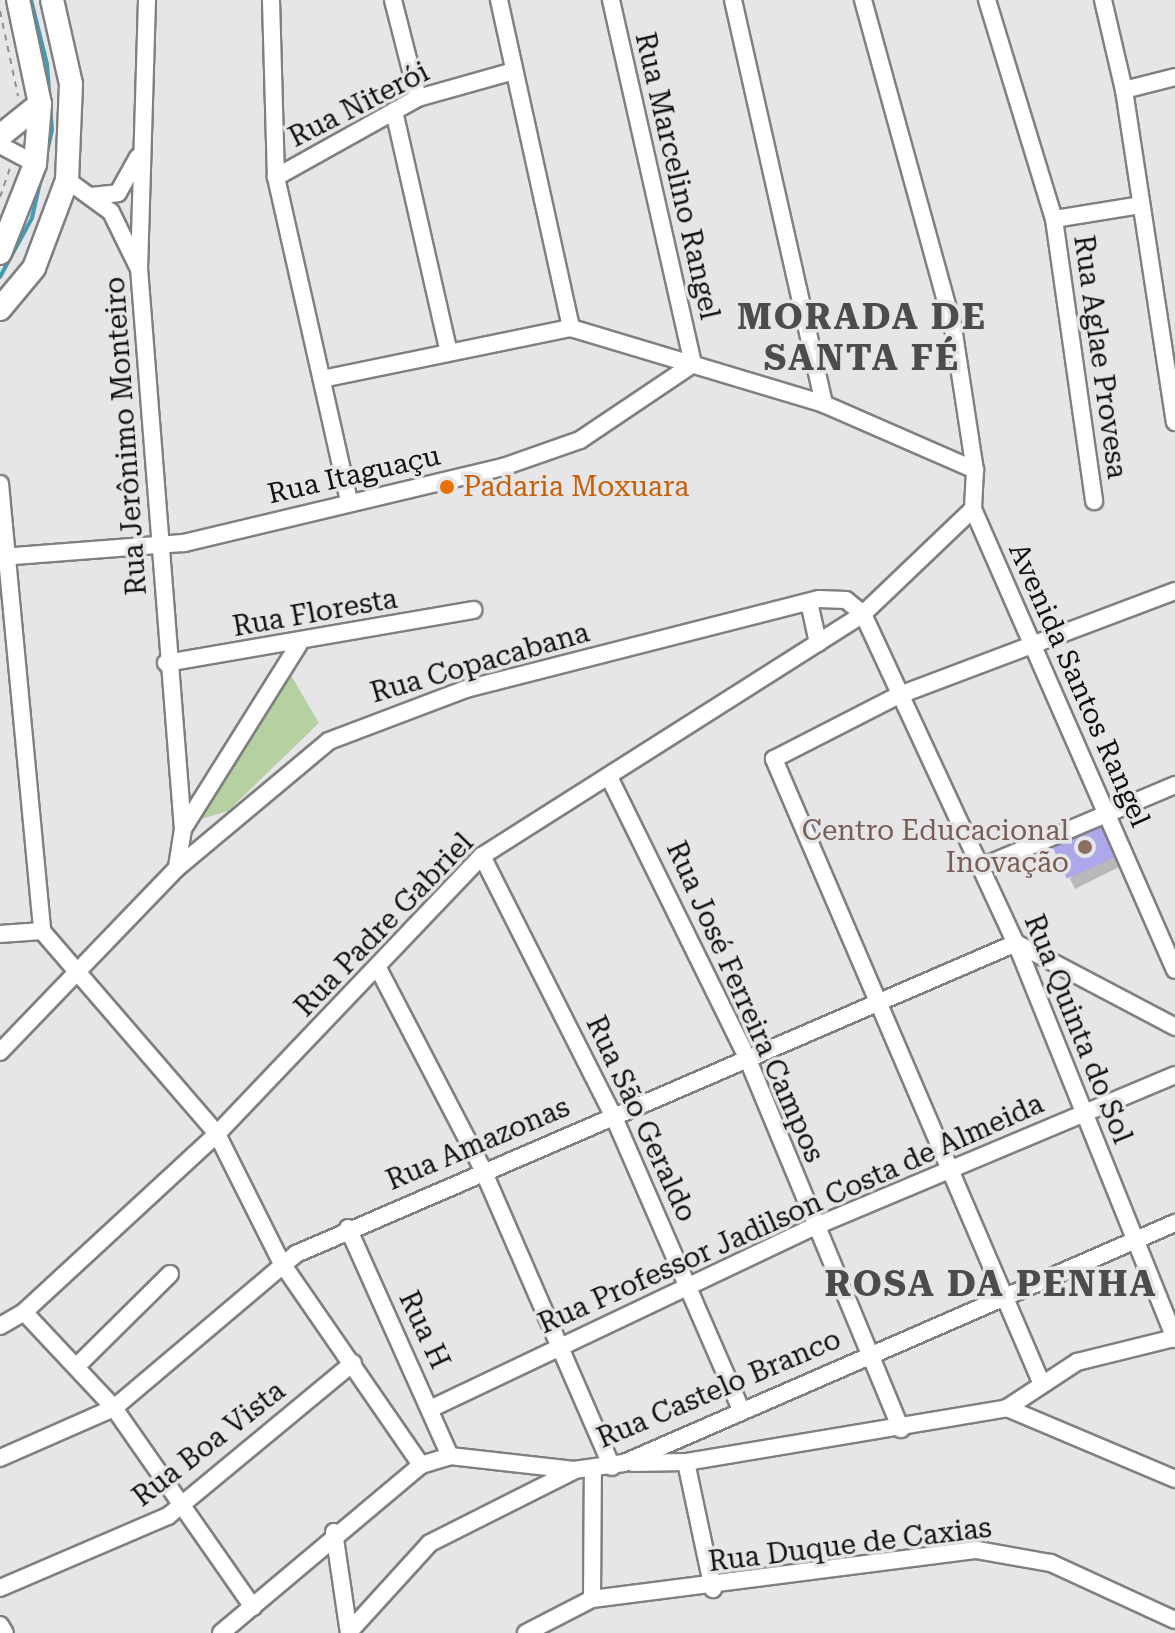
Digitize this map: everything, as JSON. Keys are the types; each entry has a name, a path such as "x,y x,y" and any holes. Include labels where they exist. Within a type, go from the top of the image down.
{"main road":[{"path":"0,253 51,171 18,0"},
{"path":"0,309 34,268 51,171 71,84 52,0"},
{"path":"0,136 40,104"}],"street":[{"name":"Rua Jerônimo Monteiro","path":"147,0 139,268 164,544 166,663 183,829 177,868"},
{"path":"271,0 276,177 349,502"},
{"path":"393,0 418,98"},
{"path":"499,0 571,328"},
{"name":"Rua Marcelino Rangel","path":"611,0 693,364"},
{"path":"733,0 824,404"},
{"path":"863,0 953,327 975,470 973,509"},
{"name":"Rua Aglae Provesa","path":"987,0 1054,219 1094,501"},
{"path":"1103,0 1124,90 1175,422"},
{"name":"Rua Niterói","path":"276,177 418,98 514,71"},
{"path":"1124,90 1175,77"},
{"path":"394,111 448,349"},
{"path":"91,196 118,193 131,181 145,137"},
{"path":"0,145 91,196 115,218 139,268"},
{"name":"Rua Aglae Provesa","path":"1054,219 1140,205"},
{"path":"322,379 448,349 571,328 824,404 975,470"},
{"name":"Rua Itaguaçu","path":"2,557 164,544 503,467 580,440 693,364"},
{"path":"0,484 2,557 42,931 217,1134 281,1262 421,1465"},
{"name":"Rua Padre Gabriel","path":"0,1326 24,1312 217,1134 379,970 482,856 863,614 973,509"},
{"name":"Avenida Santos Rangel","path":"973,509 1175,970"},
{"path":"1041,1382 774,766 778,753 897,696 1175,591"},
{"name":"Rua Copacabana","path":"0,1052 78,976 177,868 281,776 380,716 809,602 846,600 863,614"},
{"path":"809,602 818,643"},
{"name":"Rua Floresta","path":"166,663 299,644 473,610"},
{"name":"Rua Quinta do Sol","path":"863,614 897,696 1016,943 1175,1338"},
{"path":"183,829 299,644"},
{"name":"Rua José Ferreira Campos","path":"609,777 746,1055 901,1429"},
{"path":"981,867 1105,808 1175,785"},
{"name":"Rua São Geraldo","path":"482,856 613,1115 741,1409"},
{"path":"0,934 42,931"},
{"path":"1016,943 1175,1027"},
{"name":"Rua Amazonas","path":"0,1458 114,1408 281,1262 348,1228 746,1055 1016,943"},
{"path":"379,970 482,1168 559,1345 618,1465 686,1462 901,1429 1007,1408 1041,1382 1106,1352 1175,1338"},
{"name":"Rua Professor Jadilson Costa de Almeida","path":"432,1408 559,1345 816,1226 1175,1075"},
{"name":"Rua Castelo Branco","path":"450,1456 574,1470 593,1471 618,1465 1002,1294 1175,1223"},
{"name":"Rua H","path":"348,1228 432,1408 450,1456"},
{"path":"79,1364 170,1274"},
{"path":"24,1312 79,1364 114,1408 180,1507 253,1607"},
{"name":"Rua Boa Vista","path":"0,1588 180,1507 353,1363"},
{"path":"1007,1408 1175,1479"},
{"path":"221,1633 334,1532 421,1465 450,1456"},
{"path":"686,1462 713,1589"},
{"path":"349,1633 430,1543 574,1470"},
{"path":"592,1599 593,1471"},
{"path":"334,1532 349,1633"},
{"name":"Rua Duque de Caxias","path":"526,1633 592,1599 713,1589 977,1550 1014,1551 1175,1620"},
{"path":"0,1625 5,1633"}],"green space":[{"path":"289,672 319,723 228,811 198,820"}],"building":[{"name":"Centro Educacional Inovação","path":"1104,815 1121,854 1067,879 1049,839"}],"waterway":[{"path":"0,277 32,218 52,130 47,64 31,0"}],"place":[{"name":"Padaria Moxuara","path":"447,487"},
{"name":"Centro Educacional Inovação","path":"1085,847"}],"district":[{"name":"MORADA DE SANTA FÉ","path":"862,338"},
{"name":"ROSA DA PENHA","path":"991,1285"}]}
